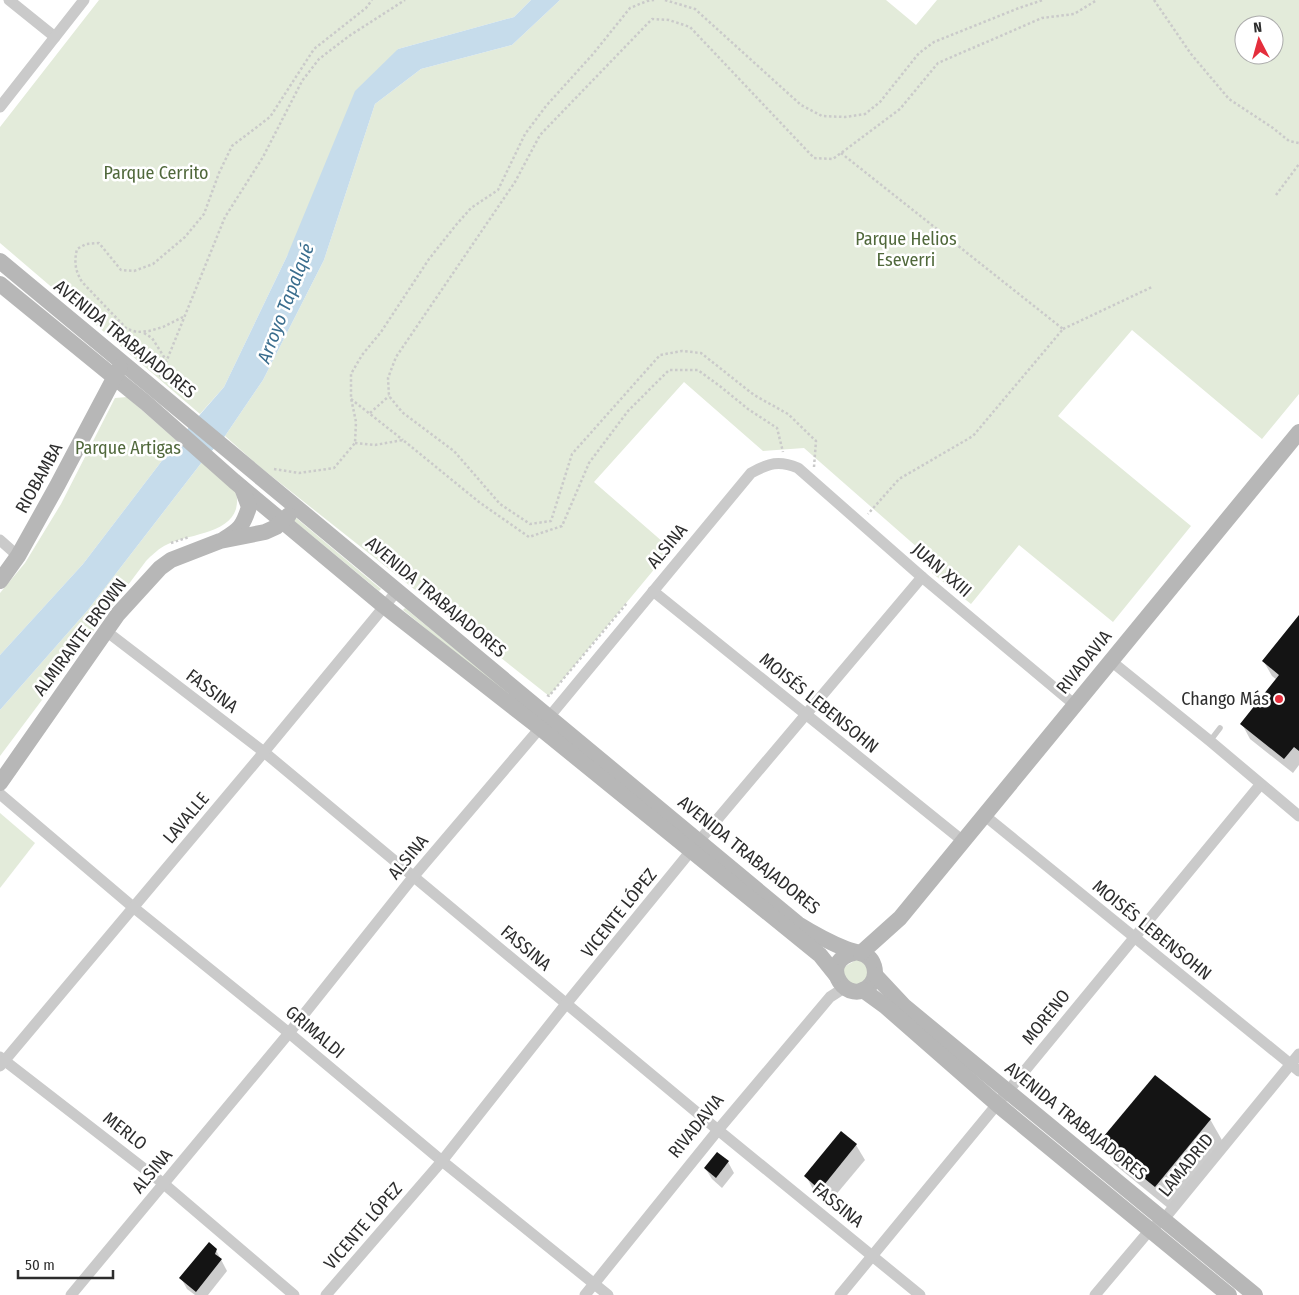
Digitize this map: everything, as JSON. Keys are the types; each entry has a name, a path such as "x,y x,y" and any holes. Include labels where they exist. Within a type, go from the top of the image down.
{"main road":[{"name":"AVENIDA TRABAJADORES","path":"0,261 118,370 146,403 238,485 384,606 545,722"},
{"name":"AVENIDA TRABAJADORES","path":"0,284 118,370 157,383 250,469 397,591 545,722 695,846 820,954 840,981"},
{"name":"RIOBAMBA","path":"0,581 18,556 118,370"},
{"name":"RIVADAVIA","path":"875,971 883,945 900,918 1297,437"},
{"path":"220,541 238,530 245,520 249,507 238,485"},
{"name":"ALMIRANTE BROWN","path":"0,783 118,614 160,568 171,560 220,541 265,532 276,527 297,508"},
{"name":"AVENIDA TRABAJADORES","path":"695,846 798,924 822,939 858,953"},
{"name":"RIVADAVIA","path":"858,953 900,918"},
{"path":"858,953 867,956 875,971 868,987 863,990 850,991 840,981 838,962 843,957 858,953"},
{"name":"AVENIDA TRABAJADORES","path":"875,971 904,1006 1255,1295"},
{"name":"AVENIDA TRABAJADORES","path":"863,990 885,1006 998,1105 1149,1231 1229,1295"}],"street":[{"path":"10,0 55,37"},
{"path":"0,107 84,0"},
{"name":"JUAN XXIII","path":"786,462 798,468 922,577 1074,705"},
{"name":"ALSINA","path":"71,1295 289,1033 414,876 545,722 751,473 767,464 786,462"},
{"path":"0,540 18,556"},
{"name":"VICENTE LÓPEZ","path":"326,1295 442,1161 566,1004 695,846 922,577"},
{"name":"LAVALLE","path":"2,1061 264,752 397,591"},
{"name":"MOISÉS LEBENSOHN","path":"653,591 963,841"},
{"name":"FASSINA","path":"106,631 264,752 718,1130 920,1295"},
{"path":"1111,661 1299,816"},
{"name":"MORENO","path":"840,1295 874,1256 1260,784"},
{"name":"GRIMALDI","path":"0,794 132,907 289,1033 442,1161 608,1295"},
{"name":"MOISÉS LEBENSOHN","path":"984,814 1134,938 1295,1067"},
{"name":"RIVADAVIA","path":"585,1295 718,1130 830,997 840,981"},
{"name":"LAMADRID","path":"1095,1295 1149,1231 1164,1219 1295,1067 1299,1054"},
{"name":"MERLO","path":"2,1061 164,1184 294,1295"}],"lane":[{"path":"1210,741 1220,728"}],"path":[{"path":"183,317 163,327 142,332 126,329 82,282 77,273 75,262 77,249 86,244 99,243 121,270 134,271 153,264 184,237 204,214 219,173 232,146 270,116 314,49 366,8 372,0"},
{"path":"157,383 225,217 262,157 302,81 318,59 349,36 405,0"},
{"path":"270,468 299,473 334,468 355,443 356,422 351,398 351,374 362,355 380,332 429,259 471,208 498,190 525,134 546,106 593,54 630,8 654,0"},
{"path":"665,0 695,10 801,105 822,116 845,117 865,114 880,102 919,53 934,42 1043,0"},
{"path":"813,481 816,441 788,414 754,395 701,354 682,351 660,355 572,454 551,520 530,524 500,504 454,451 402,412 389,396 388,378 396,357 515,182 540,135 652,19 669,20 690,27 814,158 833,159 900,109 938,63 1042,18 1074,14 1097,0"},
{"path":"1154,1 1191,54 1229,99 1289,141 1299,143"},
{"path":"841,153 1063,329"},
{"path":"1276,195 1299,164"},
{"path":"861,523 899,479 973,436 1063,329 1152,287"},
{"path":"142,332 152,338 166,360"},
{"path":"351,398 479,502 529,537 562,526 589,463 628,411 669,370 698,370 748,410 777,428 786,462"},
{"path":"370,413 389,396"},
{"path":"355,443 375,445 403,440"},
{"path":"541,690 548,696 628,601"}],"green space":[{"name":"Parque Cerrito","path":"99,0 531,0 514,17 398,49 287,256 224,387 200,414 0,243 0,127"},
{"name":"Parque Helios Eseverri","path":"560,0 886,0 916,25 937,0 1299,0 1299,394 1262,439 1132,330 1058,416 1191,526 1113,622 1019,545 971,604 932,573 934,562 804,448 763,451 684,382 594,482 671,549 549,696 260,467 225,436 263,380 324,260 375,104 421,69 512,45"},
{"name":"Parque Artigas","path":"127,397 177,441 83,564 0,655 0,593 25,563 61,504 115,398"},
{"name":"Parque Artigas","path":"202,462 236,494 236,509 231,518 215,529 164,546 146,561 0,756 0,710 87,611"},
{"path":"295,517 381,589 379,591 293,520"},
{"path":"405,608 528,709 526,711 403,610"},
{"path":"0,813 35,843 0,888"},
{"path":"858,959 867,966 867,979 855,986 844,979 844,967"}],"water":[{"name":"Arroyo Tapalqué","path":"531,0 560,0 512,45 421,69 375,104 324,260 263,380 225,436 202,462 87,611 0,710 0,655 83,564 177,441 224,387 287,256 355,91 398,49 514,17"}],"building":[{"name":"Chango Más","path":"1299,615 1299,751 1294,747 1284,759 1240,724 1279,675 1262,661"},
{"path":"1155,1075 1211,1119 1155,1187 1099,1142"},
{"path":"841,1131 857,1144 820,1190 804,1176"},
{"path":"717,1152 729,1161 716,1178 704,1168"},
{"path":"209,1242 217,1249 215,1254 222,1259 196,1292 179,1278"}],"place":[{"name":"Chango Más","path":"1279,699"}]}
